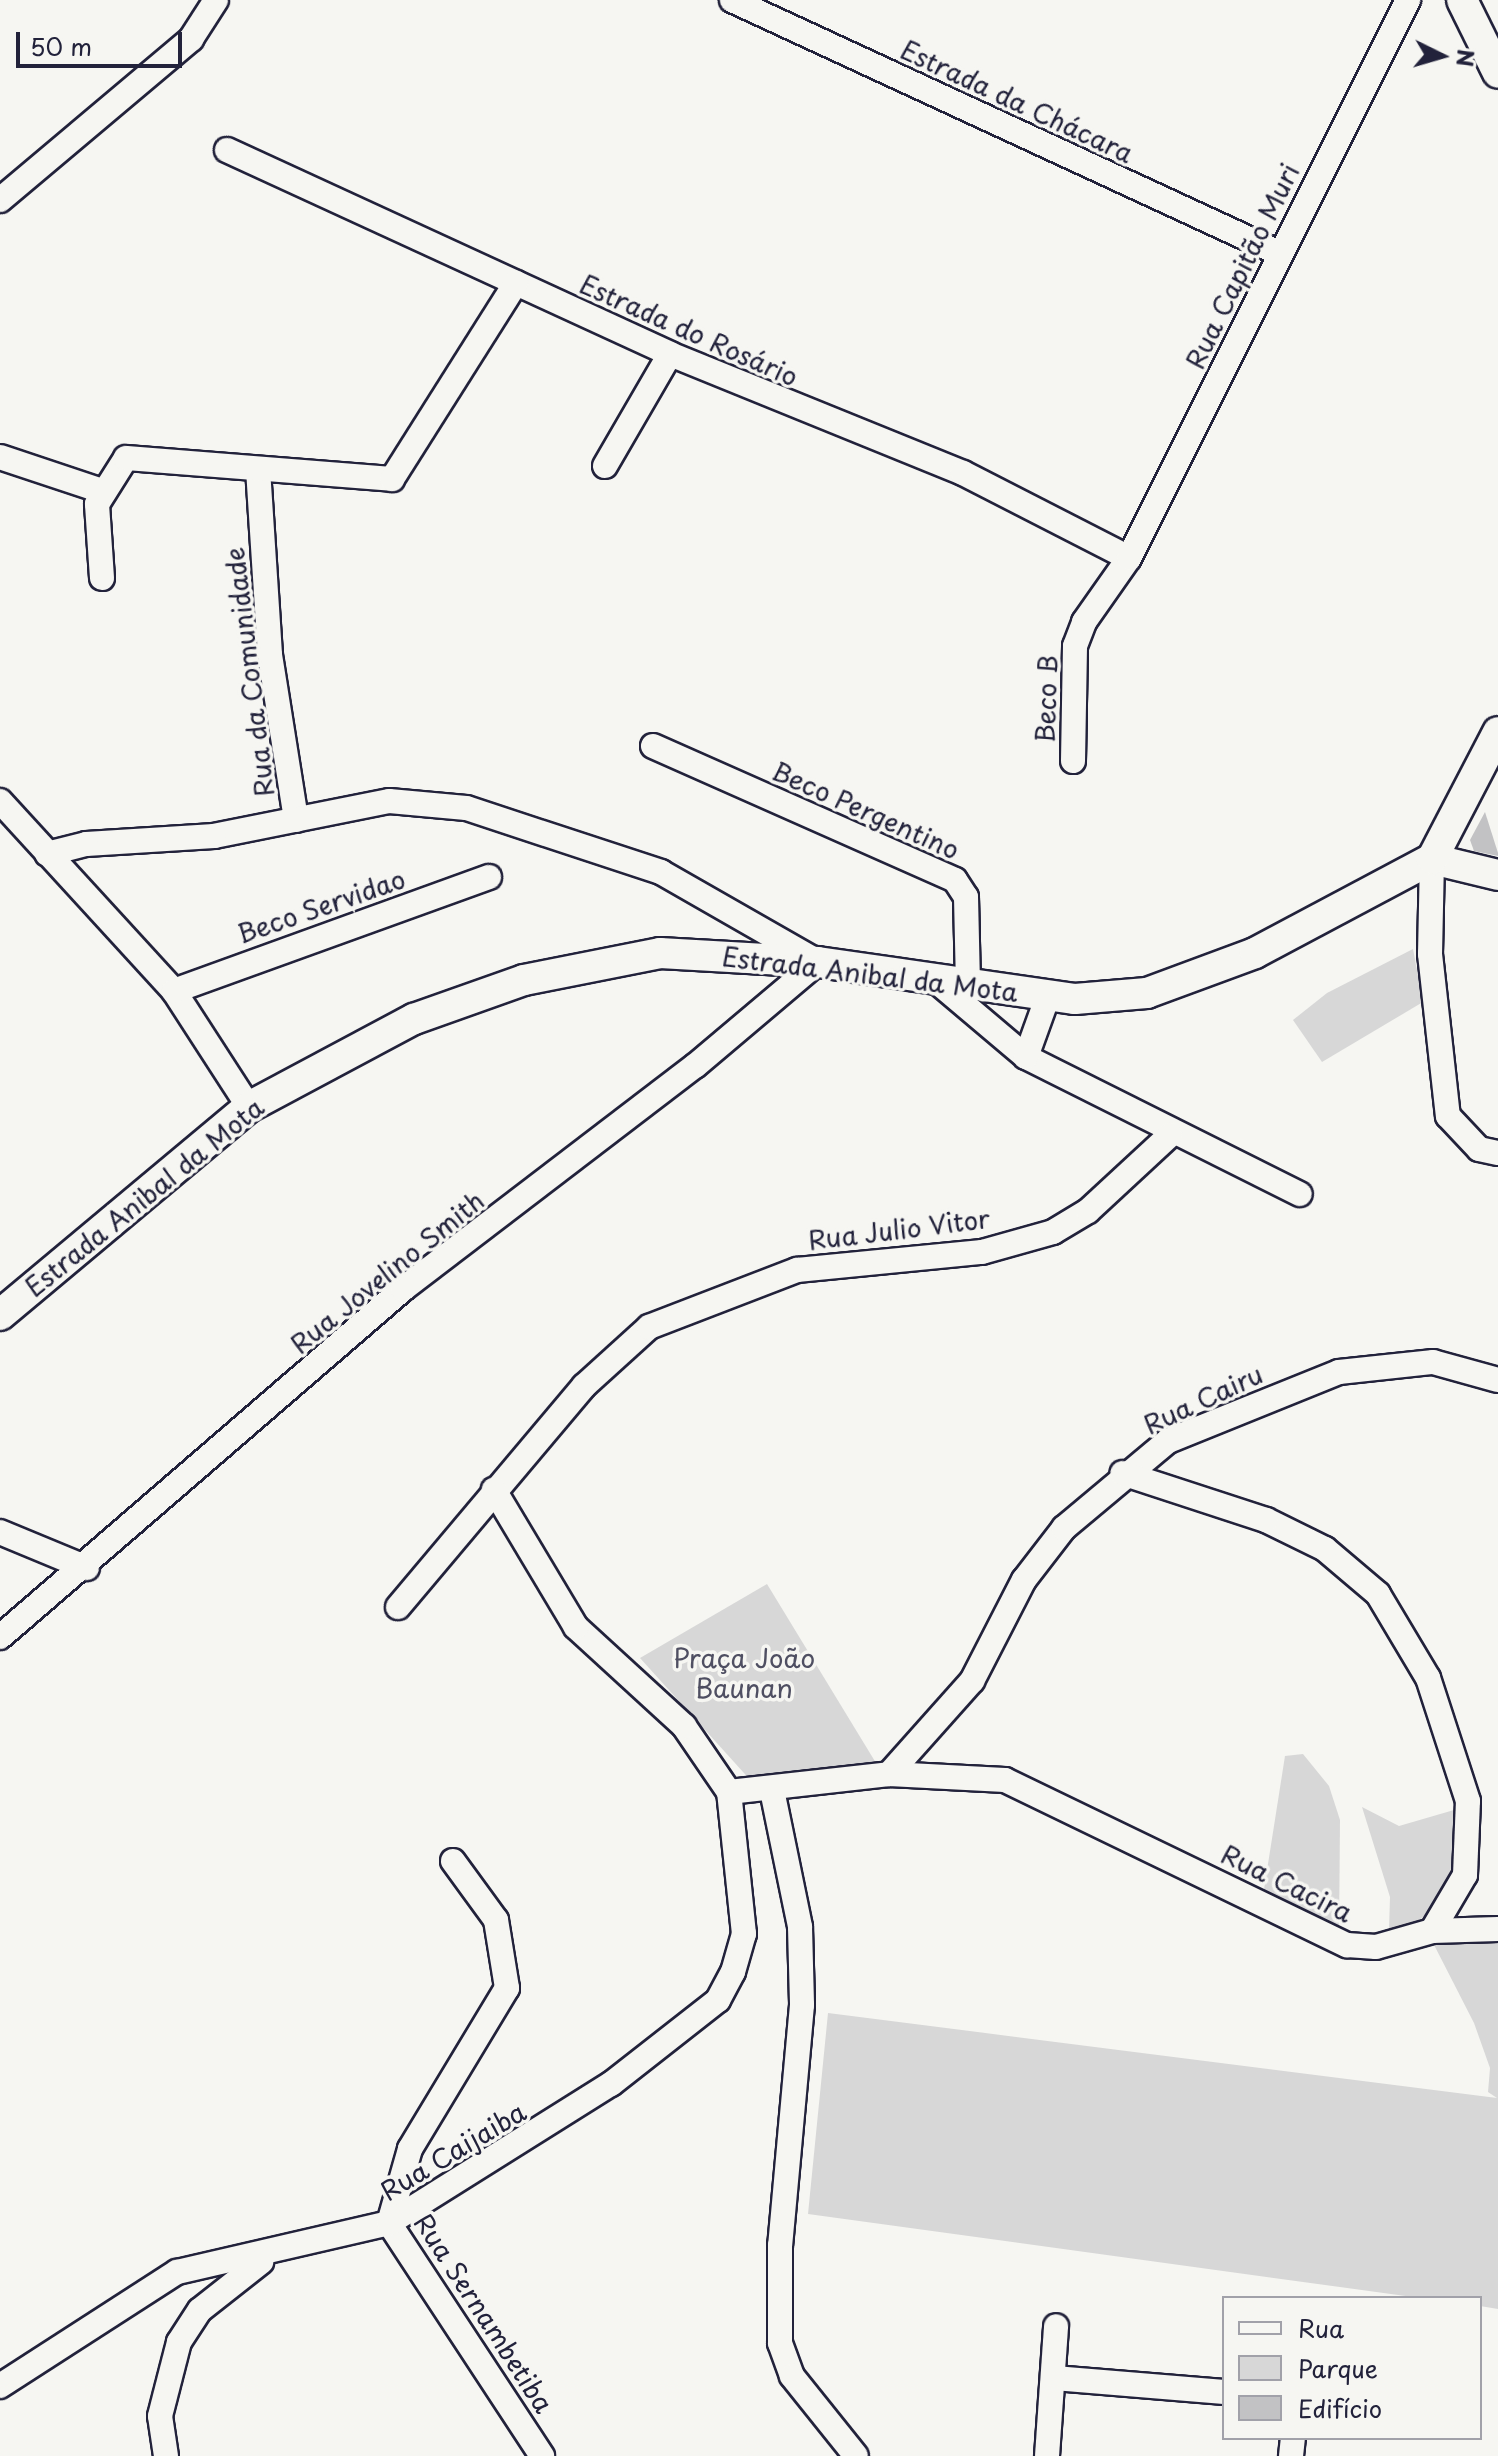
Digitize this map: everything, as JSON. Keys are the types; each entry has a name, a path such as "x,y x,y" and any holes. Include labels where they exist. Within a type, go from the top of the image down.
{"street":[{"path":"0,200 191,39 216,0"},
{"name":"Estrada da Chácara","path":"732,0 1279,253"},
{"name":"Rua Capitão Muri","path":"1129,558 1408,0"},
{"path":"1462,0 1498,73"},
{"name":"Estrada do Rosário","path":"227,150 670,354 963,473 1129,558"},
{"path":"102,578 102,491 115,468 138,456 392,479 516,283"},
{"path":"605,466 670,354"},
{"path":"0,457 102,491"},
{"name":"Rua da Comunidade","path":"258,469 270,655 296,820"},
{"name":"Beco B","path":"1073,761 1075,646 1129,558"},
{"path":"1498,732 1432,859 1430,954 1448,1116 1479,1149 1498,1153"},
{"name":"Beco Pergentino","path":"653,746 955,880 966,897 968,986"},
{"path":"0,801 174,991 249,1107"},
{"path":"47,854 296,820 389,801 466,808 661,872 818,962"},
{"path":"1432,859 1498,875"},
{"name":"Estrada Anibal da Mota","path":"0,1315 249,1107 379,1035 524,980 660,953 818,962 968,986 1113,1000 1147,993 1255,953 1432,859"},
{"name":"Beco Servidao","path":"174,991 489,877"},
{"name":"Rua Jovelino Smith","path":"0,1637 87,1568 403,1289 695,1066 818,962"},
{"path":"935,980 1026,1057 1170,1135 1300,1194"},
{"path":"1026,1057 1048,996"},
{"name":"Rua Julio Vitor","path":"398,1607 494,1490 626,1343 675,1313 797,1270 982,1252 1053,1232 1088,1211 1170,1135"},
{"name":"Rua Cairu","path":"889,1774 972,1681 1032,1569 1122,1473 1168,1441 1339,1372 1433,1362 1498,1380"},
{"path":"1122,1473 1266,1520 1325,1549 1378,1594 1428,1678 1468,1801 1465,1875 1432,1931"},
{"path":"494,1490 576,1627 684,1726 729,1792"},
{"path":"0,1532 87,1568"},
{"name":"Rua Cacira","path":"729,1792 772,1790 889,1774 973,1774 1042,1793 1347,1945 1376,1947 1432,1931 1498,1929"},
{"path":"772,1790 800,1927 802,2005 780,2245 780,2343 792,2376 856,2456"},
{"name":"Rua Caijaiba","path":"0,2386 177,2272 274,2254 389,2223 494,2164 718,2000 744,1934 729,1792"},
{"name":"Rua Sernambetiba","path":"453,1861 496,1920 507,1988 410,2149 389,2223 542,2456"},
{"path":"166,2456 160,2416 179,2342 231,2281 274,2254"},
{"path":"1047,2456 1056,2326"},
{"path":"1054,2378 1222,2392"}],"green space":[{"path":"1413,949 1423,1002 1322,1062 1293,1020 1327,993"},
{"name":"Praça João Baunan","path":"767,1584 876,1763 753,1783 640,1658"},
{"path":"1303,1754 1329,1786 1340,1820 1339,1934 1262,1902 1285,1756"},
{"path":"1362,1807 1399,1826 1454,1810 1464,1828 1464,1848 1435,1908 1415,1923 1389,1930 1390,1897"},
{"path":"1431,1939 1498,1940 1498,2309 1482,2306 1482,2296 1405,2296 808,2214 828,2013 1497,2098 1488,2092 1490,2068 1474,2023"}],"building":[{"path":"1485,812 1498,856 1474,851 1470,840"}]}
